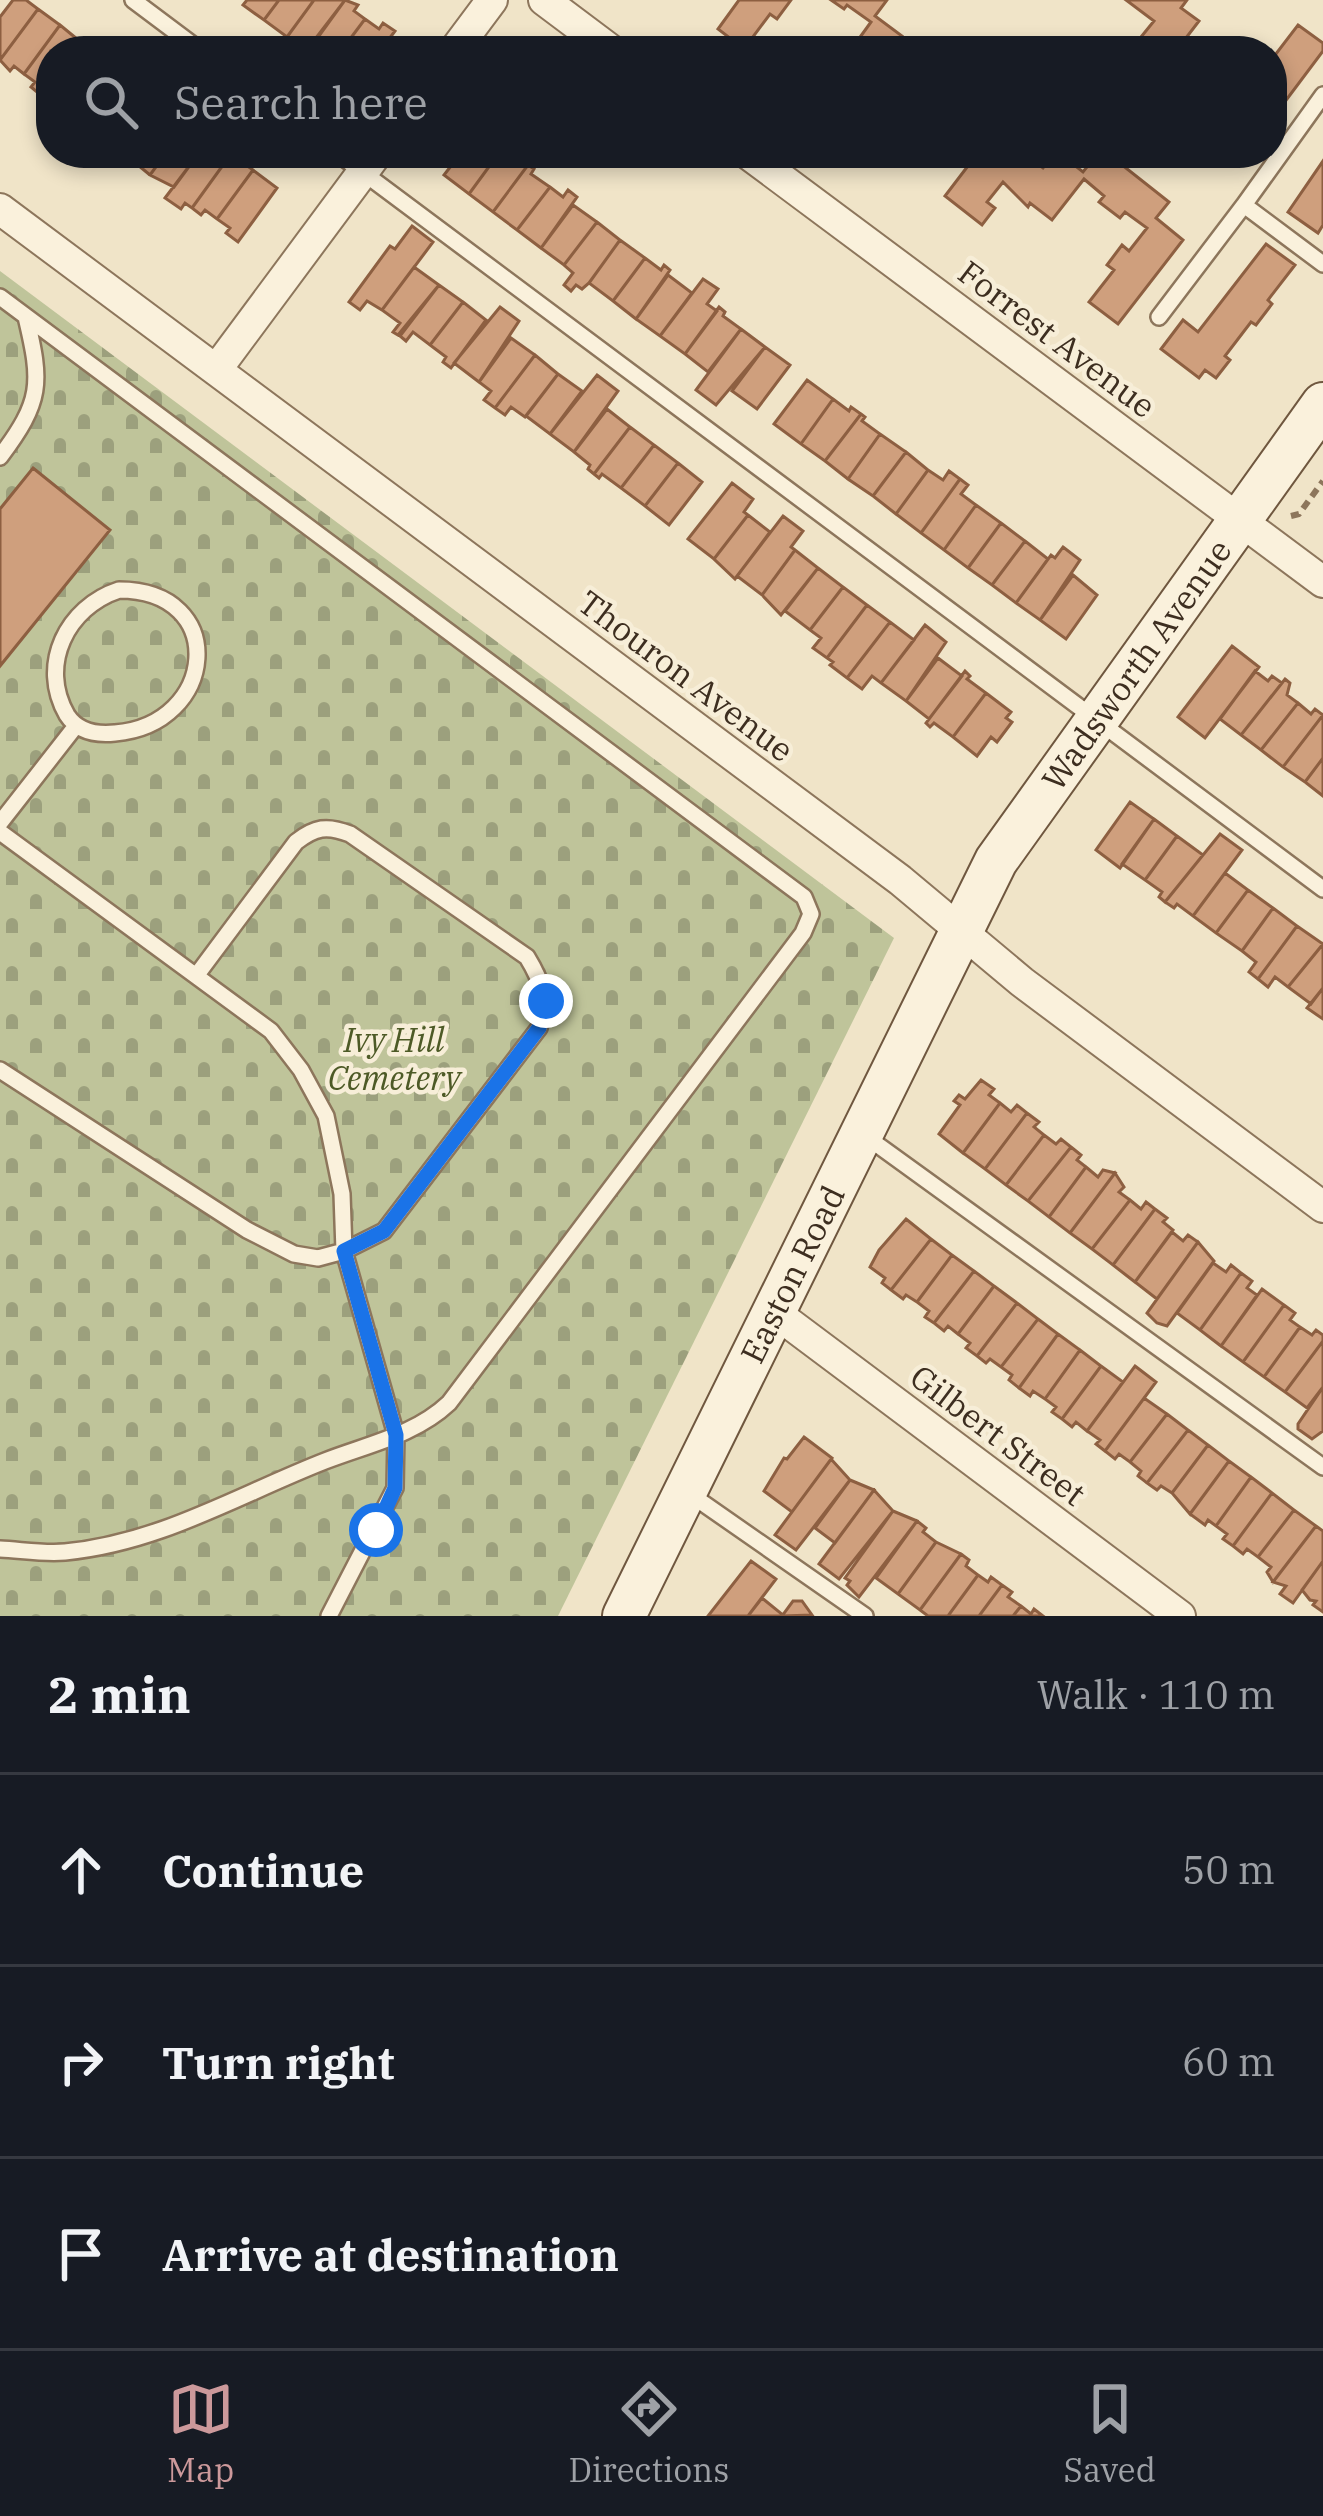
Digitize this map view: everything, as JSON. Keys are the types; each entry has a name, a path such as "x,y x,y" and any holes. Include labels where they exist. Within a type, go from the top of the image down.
{"main road":[{"name":"Wadsworth Avenue","path":"960,931 1022,819 1323,404"},
{"name":"Easton Road","path":"624,1616 960,931"}],"street":[{"path":"465,36 492,0"},
{"path":"544,0 592,36"},
{"path":"216,370 366,168"},
{"name":"Forrest Avenue","path":"767,168 1323,582"},
{"name":"Thouron Avenue","path":"0,209 900,880 1022,982 1323,1207"},
{"name":"Gilbert Street","path":"773,1311 1180,1616"}],"lane":[{"path":"133,0 181,36"},
{"path":"1287,145 1323,95"},
{"path":"377,168 1323,889"},
{"path":"1159,317 1271,168"},
{"path":"1244,205 1323,264"},
{"path":"0,297 804,897 811,914 803,933 449,1403 425,1425 321,1462 177,1527 115,1545 59,1553 0,1549"},
{"path":"0,457 22,428 38,390 26,317"},
{"path":"119,590 142,590 164,598 194,633 195,679 184,700 149,726 129,732 99,735 76,727 53,685 55,658 79,612 97,597 119,590"},
{"path":"0,823 76,727"},
{"path":"0,1070 247,1230 294,1254 318,1258 384,1231 539,1028 546,1001 541,980 527,957 350,834 331,826 312,830 296,842 196,976"},
{"path":"0,832 271,1031 301,1070 326,1115 342,1194 344,1251 396,1435 395,1488 329,1616"},
{"path":"862,1133 1323,1467"},
{"path":"685,1490 865,1616"}],"path":[{"path":"1291,516 1299,514 1323,481"}],"green space":[{"name":"Ivy Hill Cemetery","path":"0,271 894,938 558,1616 0,1616"}],"building":[{"path":"13,0 26,0 38,9 0,60 0,17"},
{"path":"247,0 279,0 264,20 243,5"},
{"path":"279,0 314,0 288,36 264,20"},
{"path":"314,0 345,0 317,36 288,36"},
{"path":"345,0 358,5 354,11 365,19 352,36 319,36"},
{"path":"739,0 791,0 777,19 770,14 754,36 727,36 718,29"},
{"path":"831,0 887,0 875,16 902,36 861,36 871,22 847,5 844,9"},
{"path":"1126,0 1187,0 1181,8 1199,21 1188,36 1142,36 1154,21"},
{"path":"38,9 60,25 52,36 36,36 36,58 24,74 14,66 10,71 0,60"},
{"path":"365,19 379,29 383,23 395,31 391,36 352,36"},
{"path":"60,25 73,36 52,36"},
{"path":"1298,25 1323,43 1323,51 1287,99 1287,39"},
{"path":"36,58 36,91 31,87 35,82 24,74"},
{"path":"1323,161 1323,225 1318,233 1288,212"},
{"path":"155,168 188,168 174,187 150,175"},
{"path":"188,168 221,168 192,208 185,203 181,209 165,198"},
{"path":"221,168 253,170 217,219 192,208"},
{"path":"449,168 488,168 469,194 444,175"},
{"path":"488,168 526,168 493,212 469,194"},
{"path":"526,168 534,169 531,174 550,187 517,230 493,212"},
{"path":"966,168 1078,168 1083,172 1086,168 1126,168 1169,202 1156,218 1183,240 1118,324 1089,302 1114,270 1107,265 1122,245 1129,251 1147,228 1125,212 1120,218 1099,202 1104,196 1084,179 1052,220 1030,203 1028,207 1003,182 987,202 995,208 982,225 945,196"},
{"path":"253,170 277,188 238,242 217,219"},
{"path":"550,187 563,197 568,190 577,197 541,248 517,230"},
{"path":"573,205 597,222 564,265 541,248"},
{"path":"597,222 620,240 589,283 571,291 564,285 573,273 564,265"},
{"path":"412,226 433,242 382,310 367,301 360,310 349,302 390,246 395,249"},
{"path":"620,240 645,258 613,301 589,283"},
{"path":"1266,244 1295,265 1256,325 1251,322 1225,356 1230,360 1216,378 1205,370 1199,378 1161,349 1183,320 1198,332"},
{"path":"645,258 661,270 664,265 670,270 636,319 613,301"},
{"path":"414,267 439,285 398,335 393,332 400,323 382,310"},
{"path":"668,275 692,293 660,336 636,319"},
{"path":"703,279 718,289 707,304 717,311 685,354 660,336"},
{"path":"439,285 463,302 430,345 413,332 406,341 400,336"},
{"path":"463,302 486,320 451,368 443,362 446,357 430,345"},
{"path":"500,307 519,321 479,382 454,363"},
{"path":"719,307 741,329 708,372 685,354"},
{"path":"741,329 765,347 716,405 696,390"},
{"path":"511,338 535,355 495,408 484,400 491,391 479,382"},
{"path":"765,347 790,365 757,409 732,391"},
{"path":"535,355 558,374 525,417 511,407 505,415 495,408"},
{"path":"558,374 582,391 550,434 526,416"},
{"path":"597,375 618,391 574,452 550,434"},
{"path":"807,380 833,399 801,444 774,424"},
{"path":"833,399 861,414 825,461 801,444"},
{"path":"607,409 630,427 594,474 574,452"},
{"path":"861,414 862,421 880,434 848,479 825,461"},
{"path":"630,427 654,445 621,488 602,474 599,478 594,474"},
{"path":"880,434 906,452 873,496 848,479"},
{"path":"654,445 678,463 645,506 621,488"},
{"path":"906,452 928,470 896,514 873,496"},
{"path":"678,463 702,482 669,525 645,506"},
{"path":"33,468 110,530 0,666 0,509"},
{"path":"928,470 943,480 949,471 960,479 921,533 896,514"},
{"path":"960,479 968,485 961,494 976,505 944,550 921,533"},
{"path":"732,483 753,499 744,512 748,515 714,559 688,539"},
{"path":"976,505 1001,523 968,568 944,550"},
{"path":"748,515 770,532 735,579 714,559"},
{"path":"783,516 803,531 762,595 737,576"},
{"path":"1001,523 1025,541 992,585 968,568"},
{"path":"1025,541 1048,559 1016,603 992,585"},
{"path":"1063,547 1080,560 1040,620 1016,603 1051,555 1055,558"},
{"path":"795,550 818,568 781,615 762,595"},
{"path":"818,568 843,587 810,630 785,611"},
{"path":"1073,575 1097,595 1066,639 1040,620"},
{"path":"843,587 867,605 827,658 813,648 821,638 810,630"},
{"path":"867,605 890,622 847,678 827,658"},
{"path":"890,622 914,640 881,683 872,676 862,689 847,678"},
{"path":"925,625 946,642 906,701 881,683"},
{"path":"1232,646 1259,667 1205,738 1178,717"},
{"path":"938,658 962,676 929,719 906,701"},
{"path":"965,671 970,676 967,679 986,693 953,737 934,723 930,727 926,723"},
{"path":"1255,671 1268,681 1272,676 1282,683 1241,735 1220,719"},
{"path":"1285,679 1290,683 1287,695 1298,703 1261,750 1241,735"},
{"path":"986,693 1011,712 1006,718 1012,722 997,742 991,737 977,756 953,737"},
{"path":"1298,703 1311,714 1315,709 1323,715 1283,767 1261,750"},
{"path":"1323,715 1323,758 1305,782 1283,767"},
{"path":"1323,758 1323,796 1305,782"},
{"path":"1130,802 1154,819 1120,868 1096,850"},
{"path":"1154,819 1177,836 1145,880 1122,864"},
{"path":"1220,834 1242,850 1193,916 1165,902"},
{"path":"1177,836 1203,855 1165,902 1159,897 1162,892 1145,880"},
{"path":"1225,873 1248,890 1216,933 1193,916"},
{"path":"1248,890 1273,908 1242,951 1216,933"},
{"path":"1273,908 1297,926 1258,979 1249,972 1256,962 1242,951"},
{"path":"1297,926 1323,944 1288,987 1275,977 1268,987 1258,979"},
{"path":"1323,944 1323,988 1311,1004 1288,987"},
{"path":"1323,988 1323,1019 1307,1008"},
{"path":"981,1080 994,1089 989,1095 1000,1103 963,1153 939,1134 960,1105 954,1101 959,1095 965,1099"},
{"path":"1000,1103 1011,1112 1017,1105 1027,1113 985,1169 963,1153"},
{"path":"1027,1113 1039,1122 1034,1127 1044,1135 1006,1185 985,1169"},
{"path":"1044,1135 1071,1147 1028,1201 1006,1185"},
{"path":"1071,1147 1086,1167 1049,1217 1028,1201"},
{"path":"1086,1167 1098,1177 1103,1170 1115,1173 1070,1233 1049,1217"},
{"path":"1115,1173 1124,1187 1119,1192 1130,1200 1092,1249 1070,1233"},
{"path":"1130,1200 1141,1209 1146,1202 1155,1209 1113,1265 1092,1249"},
{"path":"1155,1209 1173,1230 1135,1282 1113,1265"},
{"path":"906,1219 931,1239 891,1290 882,1283 885,1278 870,1267"},
{"path":"1172,1232 1183,1241 1188,1235 1198,1242 1157,1299 1135,1282"},
{"path":"931,1239 952,1255 917,1302 906,1295 903,1299 891,1290"},
{"path":"1198,1242 1214,1261 1167,1326 1157,1323 1147,1313"},
{"path":"952,1255 974,1271 934,1323 925,1317 929,1311 917,1302"},
{"path":"1213,1263 1226,1272 1231,1265 1241,1273 1200,1330 1177,1313"},
{"path":"974,1271 994,1286 958,1334 948,1326 944,1331 934,1323"},
{"path":"1241,1273 1252,1281 1247,1288 1257,1295 1221,1346 1200,1330"},
{"path":"994,1286 1017,1303 977,1356 958,1334"},
{"path":"1262,1289 1284,1305 1243,1362 1221,1346"},
{"path":"1017,1303 1038,1319 1001,1367 990,1359 986,1363 977,1356"},
{"path":"1284,1305 1295,1313 1290,1320 1300,1327 1264,1377 1243,1362"},
{"path":"1038,1319 1058,1334 1019,1388 1001,1367"},
{"path":"1300,1327 1312,1335 1316,1330 1323,1341 1285,1392 1264,1377"},
{"path":"1058,1334 1080,1350 1045,1399 1033,1391 1030,1396 1019,1388"},
{"path":"1323,1341 1323,1387 1307,1408 1285,1392"},
{"path":"1080,1350 1101,1366 1062,1419 1045,1399"},
{"path":"1101,1366 1123,1382 1087,1431 1076,1422 1072,1427 1062,1419"},
{"path":"1135,1366 1156,1382 1105,1451 1096,1444 1100,1440 1087,1431"},
{"path":"1323,1387 1323,1431 1312,1439 1298,1424"},
{"path":"1144,1398 1167,1414 1130,1462 1119,1454 1115,1459 1105,1451"},
{"path":"1167,1414 1188,1430 1147,1483 1130,1462"},
{"path":"1188,1430 1208,1445 1172,1493 1161,1486 1157,1490 1147,1483"},
{"path":"804,1437 832,1458 792,1512 764,1491"},
{"path":"1208,1445 1229,1461 1190,1514 1172,1493"},
{"path":"831,1459 850,1480 796,1550 775,1535"},
{"path":"1229,1461 1251,1477 1216,1526 1208,1520 1205,1525 1190,1514"},
{"path":"1251,1477 1272,1493 1233,1546 1216,1526"},
{"path":"850,1480 874,1490 835,1543 815,1528"},
{"path":"874,1490 893,1511 839,1579 819,1564"},
{"path":"1272,1493 1294,1510 1258,1557 1247,1549 1243,1554 1233,1546"},
{"path":"1294,1510 1316,1526 1273,1582 1267,1572 1271,1567 1258,1557"},
{"path":"893,1511 917,1521 859,1597 845,1578"},
{"path":"917,1521 936,1542 898,1594 876,1578"},
{"path":"1316,1526 1323,1531 1323,1561 1293,1603 1280,1594 1286,1586 1273,1582"},
{"path":"936,1542 961,1554 920,1610 898,1594"},
{"path":"961,1554 969,1560 966,1566 978,1575 948,1616 928,1616 920,1610"},
{"path":"751,1561 776,1579 748,1616 708,1616"},
{"path":"1323,1561 1323,1612 1302,1590"},
{"path":"978,1575 1002,1585 979,1616 948,1616"},
{"path":"1002,1585 1012,1592 1008,1597 1021,1606 1013,1616 979,1616"},
{"path":"762,1598 783,1615 748,1616"},
{"path":"793,1601 802,1601 812,1615 782,1616"},
{"path":"1021,1606 1031,1614 1034,1609 1043,1616 1013,1616"}],"route":[{"path":"376,1530 395,1488 396,1435 344,1251 384,1231 539,1028 546,1001"}]}
